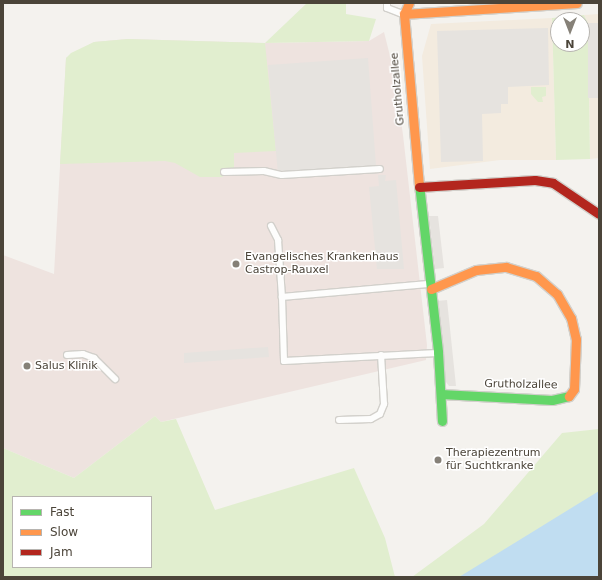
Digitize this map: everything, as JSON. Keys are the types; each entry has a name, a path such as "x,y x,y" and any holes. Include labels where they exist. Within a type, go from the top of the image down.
{"street":[{"name":"Grutholzallee","path":"409,3 404,14 419,187 438,352 442,421"},
{"path":"404,14 577,3"},
{"path":"419,187 535,180 553,183 599,214"},
{"name":"Grutholzallee","path":"430,286 476,270 506,267 536,276 558,294 571,318 576,339 574,389 568,397 545,400 441,394"}],"lane":[{"path":"387,6 404,14"},
{"path":"224,172 264,171 282,175 380,169"},
{"path":"271,226 278,240 284,361 438,352"},
{"path":"282,297 430,286"},
{"path":"67,355 83,354 94,358 115,379"},
{"path":"340,420 371,419 380,414 384,404 381,355"}],"shaded area":[{"path":"599,14 599,158 590,159 588,52 590,52 590,15"},
{"path":"550,18 550,52 553,52 556,160 500,160 430,169 422,56 431,24"},
{"path":"590,23 599,23 599,98 588,98 588,52 590,52"},
{"path":"548,28 549,85 508,87 508,104 501,104 501,113 482,114 483,161 441,162 437,31"},
{"name":"Evangelisches Krankenhaus Castrop-Rauxel","path":"384,32 394,72 403,135 427,345 426,360 161,422 155,416 74,478 3,448 3,255 54,274 66,58 94,42 128,39 265,43 369,41"},
{"path":"368,58 376,166 278,174 268,65"},
{"path":"378,175 386,175 385,181 396,180 404,269 377,269 369,187 379,186"},
{"path":"429,216 438,216 444,268 435,269"},
{"path":"447,300 456,386 449,386 446,382 437,301"},
{"path":"268,347 269,357 184,363 184,353"}],"green space":[{"path":"307,3 346,3 346,14 376,19 369,41 265,43"},
{"path":"128,39 265,43 276,151 234,153 234,168 222,177 200,177 175,163 165,161 60,164 66,58 71,53 94,42"},
{"path":"553,52 588,52 590,159 556,160"},
{"path":"531,87 546,87 546,96 542,97 543,102 538,102 531,94"},
{"path":"155,416 161,422 176,419 215,510 354,468 385,538 395,577 3,577 3,448 74,478"},
{"path":"599,429 599,577 412,577 484,524 562,433"}],"water":[{"path":"599,491 599,577 459,577"}],"traffic: fast":[{"path":"419,184 438,352 442,421"},
{"path":"441,394 552,400 569,396"}],"traffic: slow":[{"path":"409,3 404,14 419,184"},
{"path":"404,14 577,3"},
{"path":"431,289 476,270 506,267 536,276 557,294 571,318 576,339 574,389 569,396"}],"traffic: jam":[{"path":"419,187 535,180 553,183 599,214"}],"place":[{"name":"Evangelisches Krankenhaus Castrop-Rauxel","path":"236,264"},
{"name":"Salus Klinik","path":"27,366"},
{"name":"Therapiezentrum für Suchtkranke","path":"438,460"}]}
